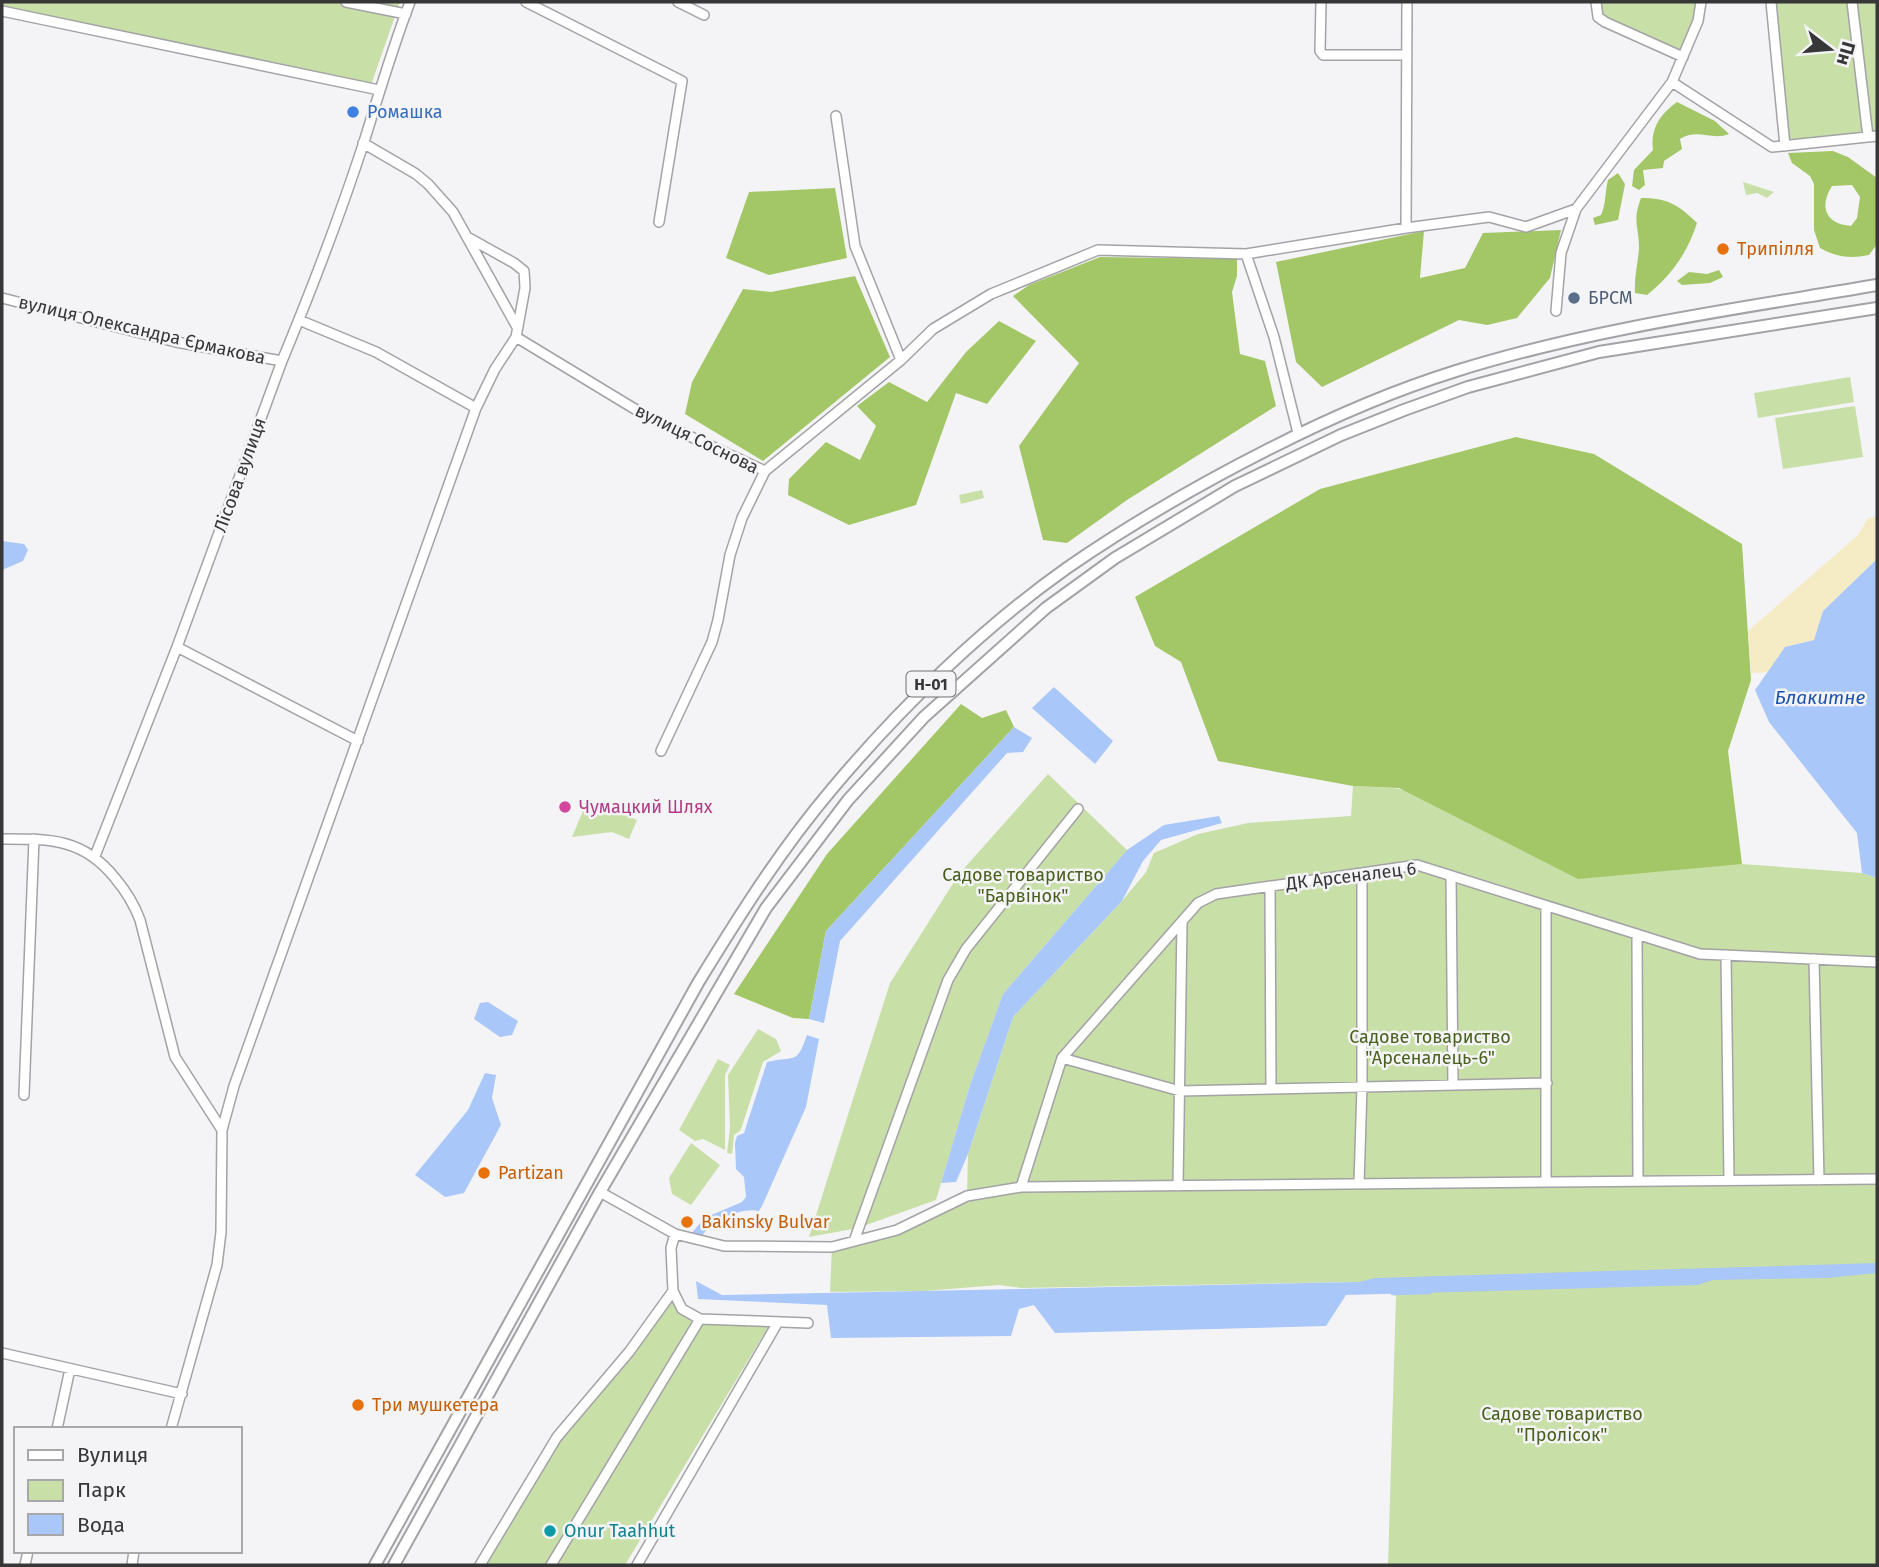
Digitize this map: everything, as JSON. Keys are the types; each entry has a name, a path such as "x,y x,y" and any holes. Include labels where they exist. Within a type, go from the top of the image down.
{"main road":[{"name":"Н-01","path":"375,1565 698,983 737,918 831,790 880,735 935,679 1027,599 1066,569 1149,514 1212,477 1298,433 1403,390 1505,357 1637,326 1877,285"},
{"name":"Н-01","path":"394,1565 600,1192 766,908 848,800 924,716 1046,608 1115,558 1235,486 1341,435 1468,387 1599,352 1877,308"}],"street":[{"path":"346,2 406,13"},
{"name":"Лісова вулиця","path":"95,856 177,647 299,320 363,144 410,2"},
{"path":"526,2 686,83 659,222"},
{"path":"678,2 704,15"},
{"path":"1321,2 1320,51 1323,55 1407,55"},
{"path":"1406,228 1407,2"},
{"path":"1596,2 1598,17 1605,22 1682,57"},
{"path":"1556,311 1561,253 1576,209 1672,82 1698,20 1701,2"},
{"path":"1772,2 1785,146"},
{"path":"1672,82 1772,147 1873,136 1852,2"},
{"path":"2,10 379,90"},
{"path":"836,116 855,246 901,360"},
{"path":"363,144 428,184 453,212 517,333"},
{"path":"765,471 901,360 933,330 991,294 1098,250 1246,254 1489,217 1526,226 1576,209"},
{"path":"172,1427 217,1265 221,1231 222,1130 234,1086 476,408 517,333 525,288 524,271 469,238"},
{"path":"1246,254 1275,338 1298,433"},
{"name":"вулиця Олександра Єрмакова","path":"2,298 177,342 282,362"},
{"path":"299,320 376,352 476,408"},
{"name":"вулиця Соснова","path":"517,333 648,417 765,471 742,518 730,555 712,642 661,751"},
{"path":"177,647 358,741"},
{"path":"853,1241 948,980 966,949 1078,809"},
{"path":"2,839 34,839 75,845 95,856 113,875 134,904 174,1057 222,1130"},
{"path":"24,1095 34,839"},
{"name":"ДК Арсеналец 6","path":"1021,1187 1062,1058 1198,903 1216,894 1417,865 1700,954 1877,962"},
{"path":"1359,1184 1362,873"},
{"path":"1451,876 1453,1085"},
{"path":"1270,886 1271,1089"},
{"path":"1546,905 1546,1182"},
{"path":"1178,1186 1182,922"},
{"path":"1637,934 1638,1181"},
{"path":"1726,955 1729,1180"},
{"path":"1814,959 1819,1180"},
{"path":"1062,1058 1180,1091 1547,1083"},
{"path":"600,1192 675,1234 724,1247 832,1247 897,1230 967,1196 1021,1187 1877,1179"},
{"path":"675,1234 671,1248 673,1291 682,1309 700,1319 808,1323"},
{"path":"481,1565 557,1437 629,1352 673,1291"},
{"path":"551,1565 700,1319"},
{"path":"637,1565 778,1322"},
{"path":"2,1353 181,1394"},
{"path":"57,1427 69,1369"}],"green space":[{"path":"2,2 400,2 371,85 2,10"},
{"path":"1596,2 1701,2 1683,57 1605,22"},
{"path":"1770,2 1877,2 1877,136 1785,146"},
{"path":"1677,102 1715,121 1729,134 1698,134 1680,139 1682,149 1664,161 1663,168 1643,170 1645,185 1639,190 1632,186 1634,170 1653,150 1653,135 1658,123"},
{"path":"1833,151 1848,157 1877,178 1877,244 1869,255 1843,256 1820,248 1814,230 1814,184 1810,176 1792,163 1788,153","holes":["1852,185 1860,197 1857,218 1851,226 1835,222 1827,213 1826,200 1832,186"]},
{"path":"1618,173 1625,184 1618,220 1595,225 1593,218 1601,215 1603,211 1608,180"},
{"path":"1743,182 1774,192 1767,198 1757,193 1746,195"},
{"path":"835,188 847,258 769,275 726,258 749,192"},
{"path":"1641,198 1672,203 1697,223 1678,263 1647,295 1635,293 1639,248 1636,219"},
{"path":"1561,230 1550,278 1517,318 1487,325 1459,320 1322,387 1296,362 1276,262 1424,231 1420,278 1465,268 1483,233"},
{"path":"1100,257 1237,259 1237,276 1232,292 1240,354 1265,361 1276,406 1127,500 1067,543 1043,540 1019,446 1079,363 1013,296 1029,285"},
{"path":"1719,270 1723,277 1710,283 1682,285 1677,281 1689,272 1707,274"},
{"path":"855,276 890,357 763,461 685,414 692,382 743,289 771,292"},
{"path":"999,321 1036,341 987,404 956,393 916,505 849,525 788,495 789,479 826,442 860,460 876,426 857,406 889,382 927,402 966,352"},
{"path":"1850,377 1854,402 1758,418 1754,393"},
{"path":"1855,406 1863,457 1783,469 1775,418"},
{"path":"1516,437 1594,454 1742,544 1751,680 1728,751 1742,864 1578,879 1399,788 1353,786 1218,761 1181,662 1155,646 1135,597 1320,489"},
{"path":"982,490 984,498 961,504 959,495"},
{"path":"961,704 982,718 1006,710 1014,727 826,931 809,1019 793,1018 734,994 827,854"},
{"name":"Садове товариство \"Барвінок\"","path":"1048,774 1127,850 1003,994 970,1085 936,1200 858,1228 809,1237 890,983 959,874"},
{"name":"Садове товариство \"Арсеналець-6\"","path":"1353,786 1394,788 1742,864 1862,873 1877,878 1877,1565 1388,1565 1396,1296 1359,1282 1021,1288 999,1285 924,1291 830,1292 832,1247 897,1230 967,1196 968,1154 1013,1017 1122,901 1146,872 1154,853 1198,834 1248,823 1351,816"},
{"path":"588,799 637,820 629,839 612,832 572,837"},
{"path":"758,1029 776,1039 781,1051 763,1062 742,1126 734,1135 732,1154 727,1153 730,1128 728,1075"},
{"path":"718,1059 730,1065 725,1075 725,1150 703,1139 695,1141 679,1130"},
{"path":"691,1143 720,1165 691,1205 672,1194 669,1178"},
{"path":"668,1298 700,1319 771,1322 625,1565 478,1565 557,1437"}],"sand":[{"path":"1877,517 1877,559 1823,611 1814,640 1785,647 1768,672 1751,673 1748,631 1858,535 1868,518"}],"water":[{"path":"2,541 24,544 28,550 23,561 2,570"},
{"name":"Блакитне","path":"1877,559 1877,878 1862,873 1857,833 1769,722 1755,690 1785,647 1814,640 1823,611"},
{"path":"1054,687 1113,741 1095,764 1032,708"},
{"path":"1014,727 1032,738 1023,752 1007,753 840,941 824,1023 809,1019 826,931"},
{"path":"1219,816 1222,823 1161,840 1143,861 1122,901 1013,1017 968,1154 956,1182 941,1183 970,1085 1003,994 1127,850 1164,825"},
{"path":"488,1002 518,1021 512,1035 500,1037 474,1019 480,1003"},
{"path":"807,1035 819,1039 806,1107 762,1206 759,1211 743,1211 727,1216 712,1225 702,1236 692,1233 709,1216 742,1202 746,1197 744,1177 736,1169 737,1136 744,1133 767,1062 794,1058"},
{"path":"485,1073 496,1075 492,1098 501,1125 464,1193 445,1197 415,1175 468,1110"},
{"path":"1877,1263 1877,1273 1827,1278 1713,1280 1698,1285 1346,1295 1326,1326 1055,1333 1034,1305 1019,1309 1011,1336 831,1338 827,1305 698,1299 696,1281 722,1295 1359,1282 1375,1278"}],"waterway":[{"path":"1392,1294 1430,1293"}],"place":[{"name":"Ромашка","path":"353,112"},
{"name":"Трипілля","path":"1723,249"},
{"name":"БРСМ","path":"1574,298"},
{"name":"Чумацкий Шлях","path":"565,807"},
{"name":"Partizan","path":"484,1173"},
{"name":"Bakinsky Bulvar","path":"687,1222"},
{"name":"Три мушкетера","path":"358,1405"},
{"name":"Onur Taahhut","path":"550,1531"}],"park label":[{"name":"Садове товариство \"Пролісок\"","path":"1562,1424"}]}
